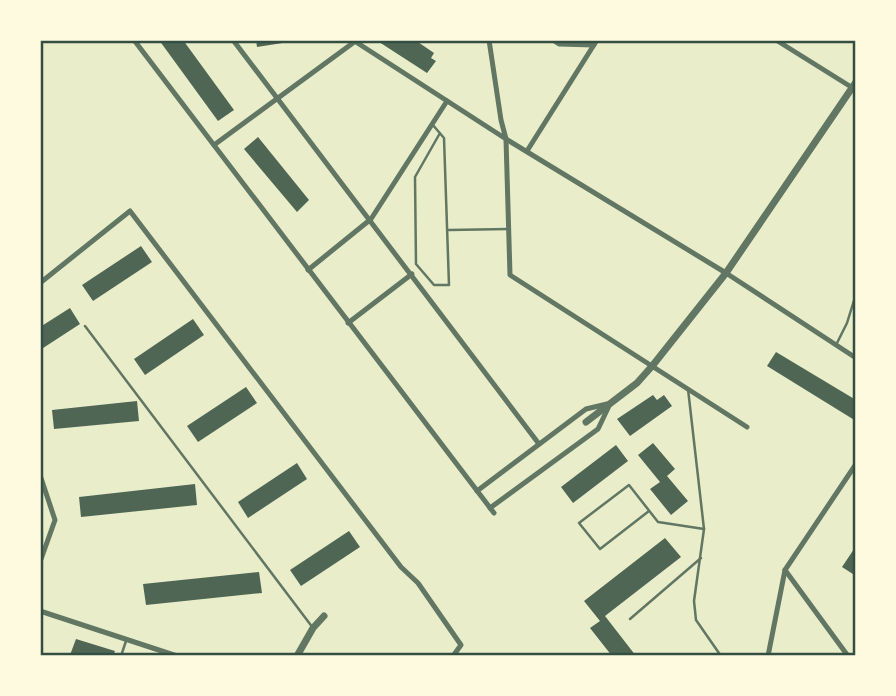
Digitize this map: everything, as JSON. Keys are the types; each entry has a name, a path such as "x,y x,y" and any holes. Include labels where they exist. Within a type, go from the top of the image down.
{"street":[{"path":"134,40 492,511 598,429 611,403"},
{"path":"233,40 539,443"},
{"path":"489,40 506,139 510,275 747,427"},
{"path":"553,40 559,44 595,42"},
{"path":"586,422 637,383 653,365 726,273 855,87 776,40"},
{"path":"214,145 357,41 506,139 726,273 856,358"},
{"path":"527,151 595,42"},
{"path":"307,270 371,219 447,101"},
{"path":"40,283 130,211 401,567 418,583 461,645 453,656"},
{"path":"348,323 412,274"},
{"path":"477,491 586,409 611,403"},
{"path":"768,656 785,570 856,464"},
{"path":"40,475 55,520 40,562"},
{"path":"785,570 848,656"},
{"path":"40,611 127,637 177,656"},
{"path":"297,656 313,628 324,617"}],"lane":[{"path":"432,124 440,133 444,138 449,285 434,285 416,264 415,177 440,133"},
{"path":"448,230 508,229"},
{"path":"836,345 847,323 856,294"},
{"path":"85,326 313,628"},
{"path":"688,389 704,529 694,601 696,620 721,656"},
{"path":"649,511 600,549 579,523 629,485 658,522 704,529"},
{"path":"630,619 701,558"},
{"path":"121,656 127,637"}],"building":[{"path":"159,40 183,40 234,110 218,121"},
{"path":"256,40 289,40 289,42 257,47"},
{"path":"376,40 415,40 434,53 431,58 436,61 427,73"},
{"path":"258,137 309,200 297,212 244,149"},
{"path":"141,246 152,262 93,301 82,285"},
{"path":"70,308 80,324 40,350 40,327"},
{"path":"193,319 204,335 145,375 134,359"},
{"path":"776,352 856,400 856,421 767,366"},
{"path":"246,387 257,403 198,442 187,426"},
{"path":"653,395 657,400 664,395 672,406 630,436 617,419"},
{"path":"137,401 139,421 54,429 52,410"},
{"path":"653,443 675,469 667,476 688,501 671,515 650,489 660,482 638,455"},
{"path":"616,445 628,461 573,503 561,487"},
{"path":"297,463 307,479 248,518 238,502"},
{"path":"195,484 197,505 81,517 79,497"},
{"path":"349,531 360,547 301,586 290,570"},
{"path":"665,538 681,557 605,616 636,656 612,656 590,628 600,621 584,601"},
{"path":"856,546 856,576 842,567"},
{"path":"259,572 262,593 146,605 143,584"},
{"path":"76,639 115,651 113,656 70,655"}]}
